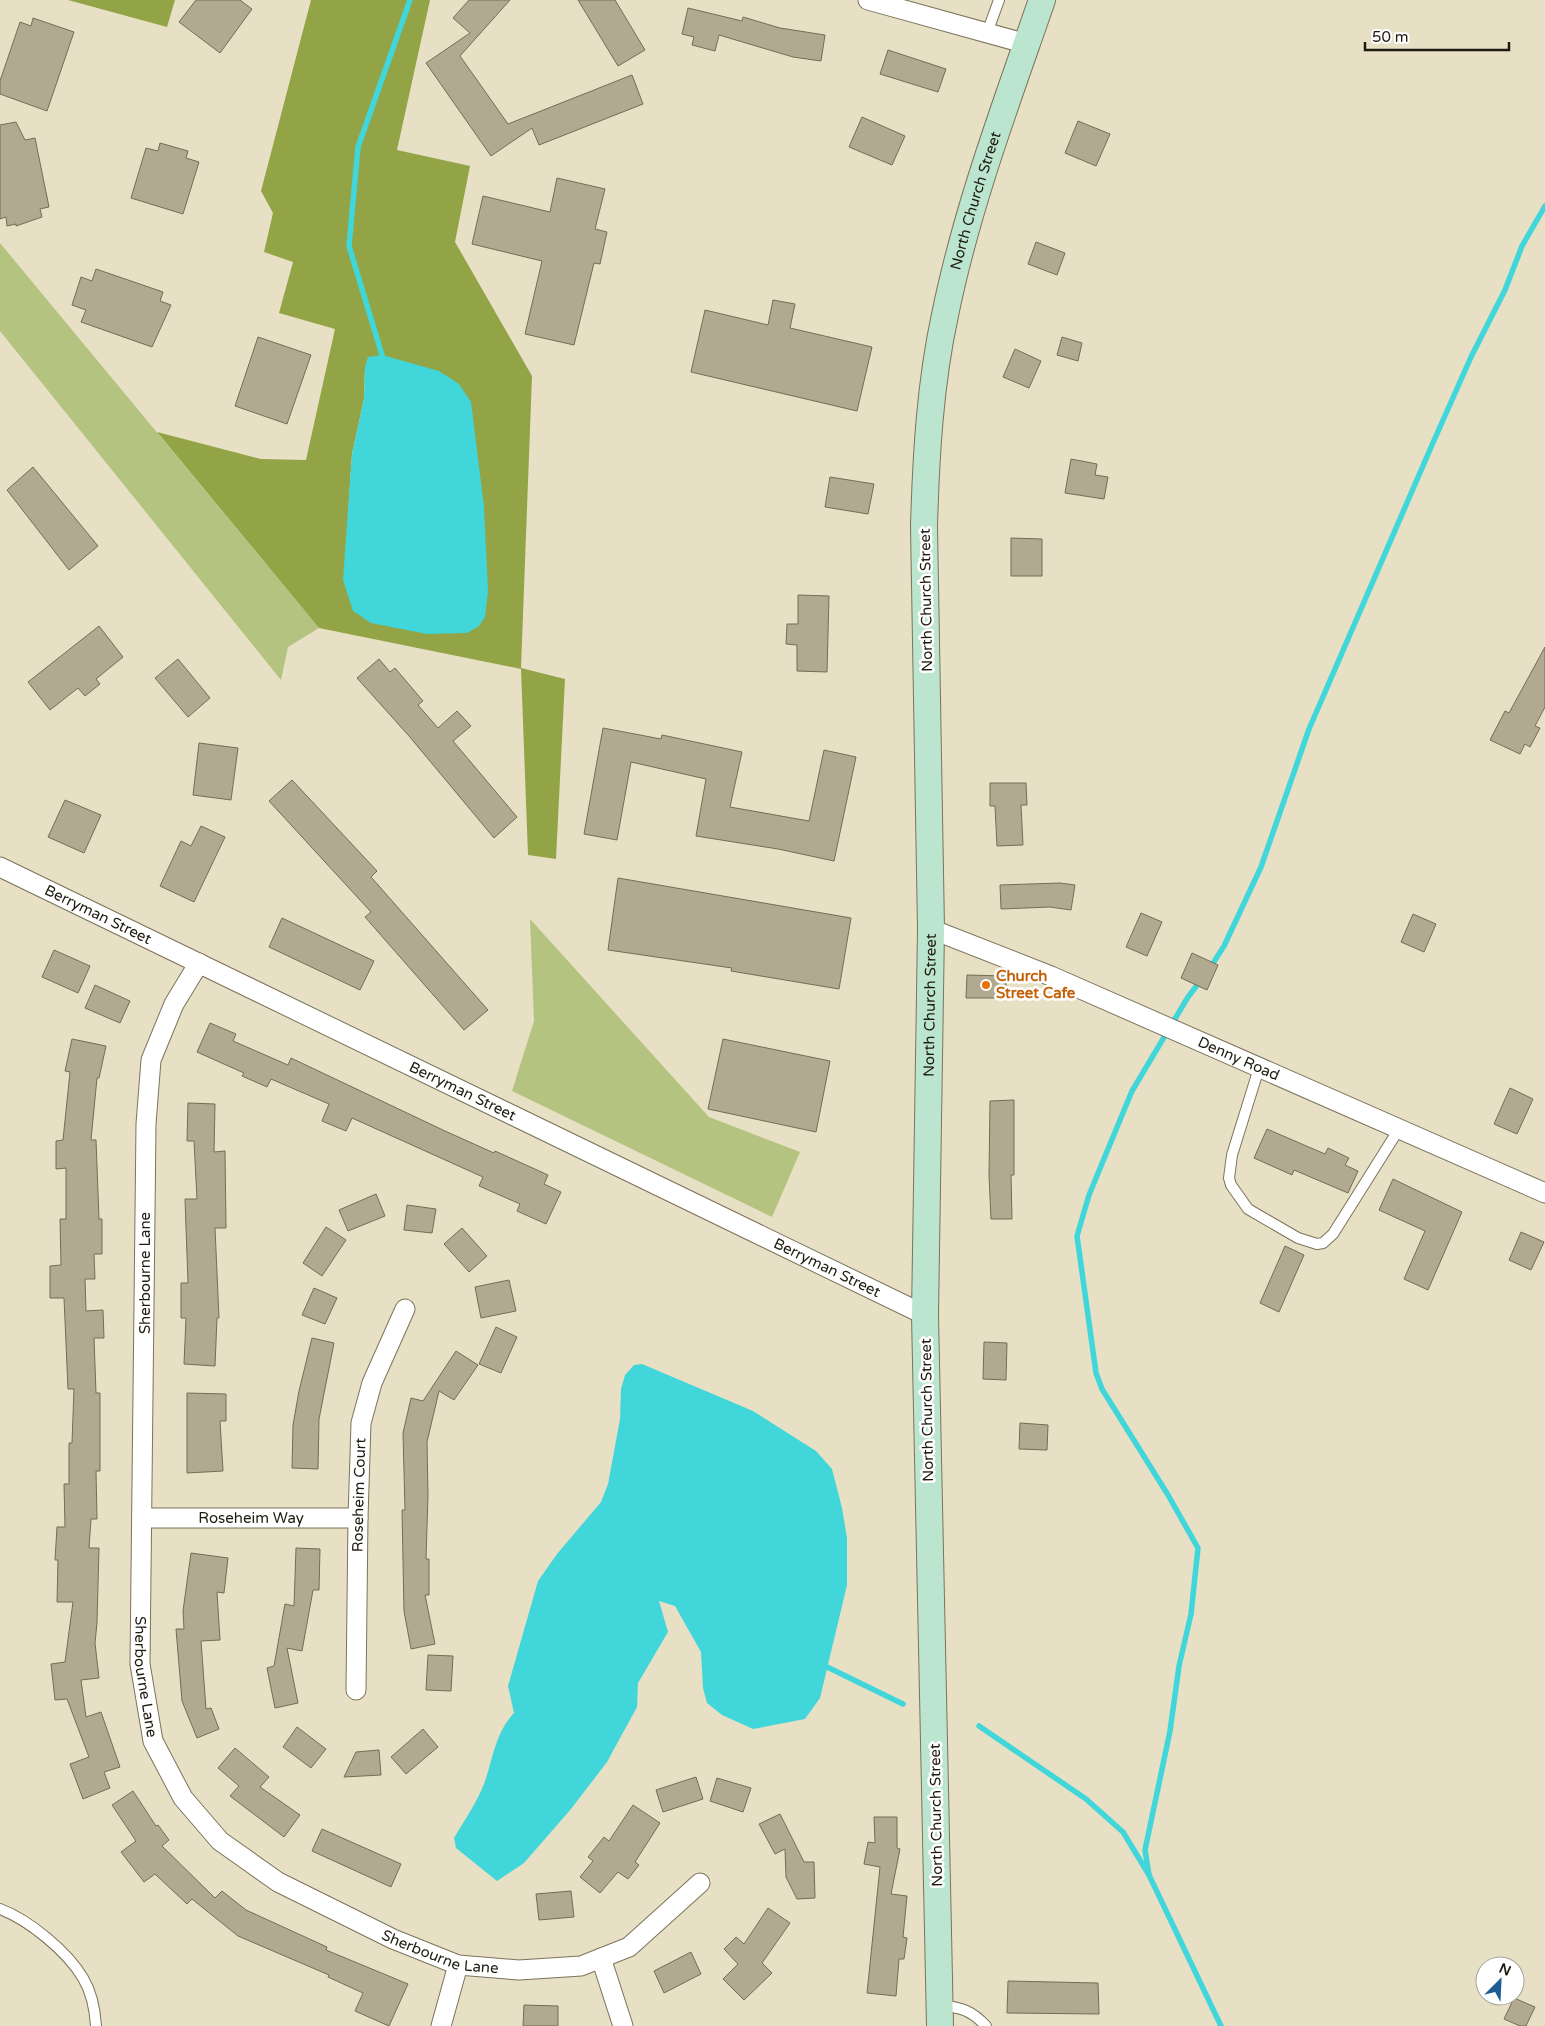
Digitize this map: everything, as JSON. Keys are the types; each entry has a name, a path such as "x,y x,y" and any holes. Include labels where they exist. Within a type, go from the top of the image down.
{"main road":[{"name":"North Church Street","path":"940,2016 925,1315 931,929 924,526 930,418 944,317 980,176 1042,0"}],"street":[{"path":"868,0 903,5 987,33 1027,44"},
{"name":"Berryman Street","path":"0,867 925,1315"},
{"name":"Denny Road","path":"931,929 1051,976 1545,1192"},
{"name":"Sherbourne Lane","path":"199,963 174,1004 151,1060 146,1124 140,1664 153,1741 183,1798 220,1841 278,1882 393,1939 458,1965 520,1970 581,1966 629,1947 700,1883"},
{"name":"Roseheim Court","path":"356,1690 361,1423 372,1383 406,1309"},
{"name":"Roseheim Way","path":"143,1518 358,1518"},
{"path":"601,1958 623,2026"},
{"path":"441,2026 458,1965"}],"lane":[{"path":"987,33 999,0"},
{"path":"1259,1068 1232,1154 1229,1178 1231,1185 1248,1209 1309,1242 1323,1243 1334,1234 1399,1129"},
{"path":"0,1909 40,1932 62,1952 83,1977 94,2005 96,2026"},
{"path":"940,2016 958,2008 974,2013 986,2026"}],"green space":[{"path":"68,0 175,0 167,27"},
{"path":"311,0 430,0 397,150 470,166 455,242 532,376 521,668 565,679 556,859 528,855 521,669 319,628 157,432 261,459 306,460 335,329 279,313 293,262 264,252 273,213 261,191","holes":["365,367 459,384 348,514 352,454 364,399"]},
{"path":"0,243 319,628 288,647 281,680 0,331"},
{"path":"530,919 709,1117 800,1152 772,1217 512,1091 534,1021"}],"water":[{"path":"382,355 439,371 459,384 471,402 484,507 488,591 485,617 479,626 467,633 427,634 371,623 353,611 343,580 352,454 364,399 365,367 368,357"},
{"path":"642,1364 753,1411 816,1451 832,1469 847,1538 847,1585 820,1698 805,1719 753,1729 722,1715 707,1703 703,1688 701,1652 675,1606 659,1601 668,1632 638,1683 637,1707 607,1762 571,1809 524,1863 497,1881 456,1848 454,1838 481,1791 495,1747 503,1729 514,1713 508,1686 538,1581 557,1554 601,1502 608,1484 620,1419 621,1389 625,1375 634,1365"}],"building":[{"path":"196,0 240,0 252,9 220,53 179,22"},
{"path":"469,0 510,0 460,56 508,124 632,75 643,104 539,145 532,128 491,156 426,63 470,33 453,18"},
{"path":"578,0 615,0 645,50 618,66"},
{"path":"688,8 742,21 743,17 780,28 825,35 821,61 793,57 719,35 715,51 692,45 694,37 682,34"},
{"path":"33,18 74,32 47,111 0,94 0,81 20,22 31,26"},
{"path":"888,50 946,69 938,92 880,74"},
{"path":"862,117 905,136 892,165 849,147"},
{"path":"1078,121 1110,134 1096,166 1065,153"},
{"path":"16,122 25,140 35,138 49,207 40,209 42,217 16,226 16,224 7,226 6,217 0,219 0,125"},
{"path":"160,143 188,151 186,158 199,162 183,214 131,198 146,148 158,151"},
{"path":"557,178 605,189 595,229 607,232 600,264 594,263 574,345 525,334 542,261 472,244 483,196 550,212"},
{"path":"1036,242 1065,253 1057,275 1028,264"},
{"path":"96,269 163,292 160,301 171,305 152,347 81,322 86,310 72,305 81,277 92,281"},
{"path":"773,300 795,304 790,328 872,347 857,411 691,372 705,310 768,325"},
{"path":"258,337 311,355 287,424 235,406"},
{"path":"1062,337 1082,343 1078,361 1057,355"},
{"path":"1015,349 1041,361 1029,388 1003,377"},
{"path":"1071,459 1097,464 1095,475 1108,477 1104,499 1065,493"},
{"path":"33,467 98,546 69,570 7,490"},
{"path":"830,477 874,484 868,514 825,507"},
{"path":"1011,538 1042,539 1042,576 1011,576"},
{"path":"798,595 829,596 827,672 797,671 797,645 786,644 787,624 798,624"},
{"path":"99,626 123,657 96,679 100,684 85,696 78,688 50,710 28,682"},
{"path":"1545,647 1545,707 1535,726 1540,728 1530,747 1525,744 1520,754 1490,740 1505,711 1509,713"},
{"path":"178,659 210,698 188,717 155,678"},
{"path":"379,659 390,672 395,668 423,701 418,705 438,728 457,711 471,726 453,741 517,817 494,838 409,736 357,678"},
{"path":"603,728 661,739 662,735 742,752 730,807 809,821 824,750 856,757 834,861 778,849 696,836 706,779 631,762 617,840 584,834"},
{"path":"199,743 238,748 231,800 193,795"},
{"path":"292,780 377,871 371,877 488,1010 464,1030 365,917 371,912 269,801"},
{"path":"990,783 1026,783 1027,805 1021,805 1023,845 997,846 995,806 990,806"},
{"path":"65,800 101,815 84,853 48,837"},
{"path":"201,826 225,837 194,902 160,886 181,841 191,846"},
{"path":"618,878 851,918 839,989 731,971 732,968 608,950"},
{"path":"1060,883 1075,885 1071,910 1050,907 1001,909 1000,885"},
{"path":"1141,913 1162,922 1147,956 1126,947"},
{"path":"1413,914 1436,924 1424,952 1401,942"},
{"path":"282,918 374,961 360,990 269,947"},
{"path":"54,950 90,966 78,993 42,977"},
{"path":"1192,953 1218,965 1207,990 1181,978"},
{"path":"967,975 1006,976 1006,998 966,998"},
{"path":"95,985 130,1001 120,1023 85,1008"},
{"path":"210,1023 236,1034 233,1041 288,1065 291,1058 445,1131 548,1175 544,1184 561,1192 546,1224 517,1211 520,1204 479,1186 483,1177 352,1118 346,1131 322,1121 329,1104 271,1079 267,1087 242,1076 244,1073 197,1052"},
{"path":"72,1039 106,1046 99,1078 97,1078 91,1140 96,1140 99,1219 102,1219 102,1254 94,1254 95,1279 85,1279 86,1311 103,1310 104,1338 94,1338 96,1393 100,1393 100,1471 96,1471 97,1519 91,1519 89,1548 99,1548 95,1643 99,1678 81,1680 86,1717 101,1712 120,1767 104,1772 110,1788 83,1799 70,1764 89,1757 67,1699 55,1700 51,1664 65,1662 73,1602 57,1602 58,1560 55,1560 57,1527 65,1527 64,1484 69,1484 69,1443 72,1443 74,1389 68,1389 64,1298 50,1298 50,1266 61,1265 60,1219 66,1219 66,1168 56,1169 56,1141 63,1140 70,1072 65,1071"},
{"path":"723,1039 830,1061 816,1132 708,1109"},
{"path":"1510,1088 1533,1099 1517,1134 1494,1124"},
{"path":"1014,1100 1014,1175 1011,1175 1012,1219 991,1219 989,1175 990,1101"},
{"path":"188,1103 215,1104 214,1152 225,1151 226,1228 215,1228 219,1318 217,1318 215,1366 184,1364 186,1318 181,1318 181,1283 188,1283 185,1199 197,1199 194,1141 187,1141"},
{"path":"1267,1129 1325,1154 1328,1148 1349,1158 1345,1165 1358,1171 1348,1193 1294,1170 1292,1175 1254,1158"},
{"path":"1393,1179 1462,1212 1428,1290 1404,1279 1425,1231 1379,1210"},
{"path":"376,1194 385,1216 348,1231 339,1210"},
{"path":"407,1205 436,1209 432,1233 404,1230"},
{"path":"326,1227 346,1240 322,1276 303,1263"},
{"path":"462,1228 487,1256 469,1272 444,1244"},
{"path":"1521,1232 1544,1242 1531,1270 1509,1260"},
{"path":"1285,1246 1304,1255 1279,1312 1260,1303"},
{"path":"509,1280 516,1311 481,1318 475,1287"},
{"path":"314,1288 337,1298 325,1324 302,1315"},
{"path":"496,1327 517,1337 501,1373 479,1364"},
{"path":"312,1338 334,1343 319,1419 318,1469 292,1468 293,1425"},
{"path":"984,1342 1007,1343 1006,1380 983,1379"},
{"path":"456,1351 478,1365 454,1400 439,1391 427,1442 426,1559 429,1559 429,1595 425,1595 435,1644 411,1649 404,1611 402,1510 405,1510 403,1433 411,1398 423,1401"},
{"path":"187,1393 226,1394 226,1421 220,1421 223,1471 187,1473"},
{"path":"1020,1423 1048,1425 1047,1450 1019,1449"},
{"path":"296,1548 320,1549 319,1590 313,1590 302,1651 287,1648 298,1703 275,1708 267,1668 274,1666 285,1604 294,1606"},
{"path":"191,1553 228,1558 224,1593 217,1592 220,1640 201,1641 206,1709 211,1708 219,1729 197,1738 182,1701 176,1629 184,1629 183,1611"},
{"path":"428,1655 453,1656 451,1691 426,1690"},
{"path":"297,1727 326,1749 311,1768 283,1747"},
{"path":"423,1729 438,1747 406,1774 391,1757"},
{"path":"235,1748 269,1777 260,1787 300,1815 284,1837 230,1796 239,1786 218,1768"},
{"path":"379,1750 381,1775 344,1777 356,1752"},
{"path":"696,1777 703,1799 663,1812 656,1790"},
{"path":"717,1778 751,1788 743,1812 710,1801"},
{"path":"133,1791 156,1826 158,1825 169,1840 162,1846 215,1898 222,1891 246,1910 327,1947 326,1950 408,1984 389,2026 355,2011 363,1993 328,1977 329,1975 238,1936 192,1899 187,1904 155,1874 144,1882 121,1852 136,1841 112,1805"},
{"path":"633,1805 660,1823 635,1862 639,1865 628,1879 618,1872 600,1893 580,1877 593,1861 588,1857 604,1837 609,1841"},
{"path":"780,1814 804,1862 814,1862 815,1898 797,1899 786,1877 785,1849 775,1854 759,1824"},
{"path":"874,1817 897,1817 897,1848 900,1849 891,1894 907,1896 903,1937 907,1938 904,1959 899,1959 896,1996 867,1993 880,1867 864,1864 868,1842 875,1843"},
{"path":"322,1829 401,1864 391,1887 312,1851"},
{"path":"571,1891 574,1917 539,1920 536,1894"},
{"path":"768,1908 790,1923 762,1963 772,1973 744,2000 723,1979 738,1964 724,1949 736,1937 744,1944"},
{"path":"691,1952 701,1974 664,1993 654,1971"},
{"path":"1008,1981 1098,1983 1099,2014 1007,2013"},
{"path":"1525,2003 1535,2007 1526,2026 1520,2026 1504,2019 1510,2006 1525,2006"},
{"path":"524,2005 558,2006 558,2026 523,2026"}],"waterway":[{"path":"382,355 349,246 358,147 410,0"},
{"path":"1210,968 1224,946 1261,867 1309,729 1432,445 1471,357 1505,290 1522,246 1545,206"},
{"path":"1149,1875 1145,1850 1170,1731 1179,1666 1191,1614 1198,1548 1168,1495 1102,1389 1096,1373 1077,1236 1089,1195 1132,1091 1188,997 1201,980"},
{"path":"821,1664 903,1704"},
{"path":"979,1726 1086,1799 1123,1832 1149,1875 1221,2026"}],"place":[{"name":"Church Street Cafe","path":"986,985"}]}
